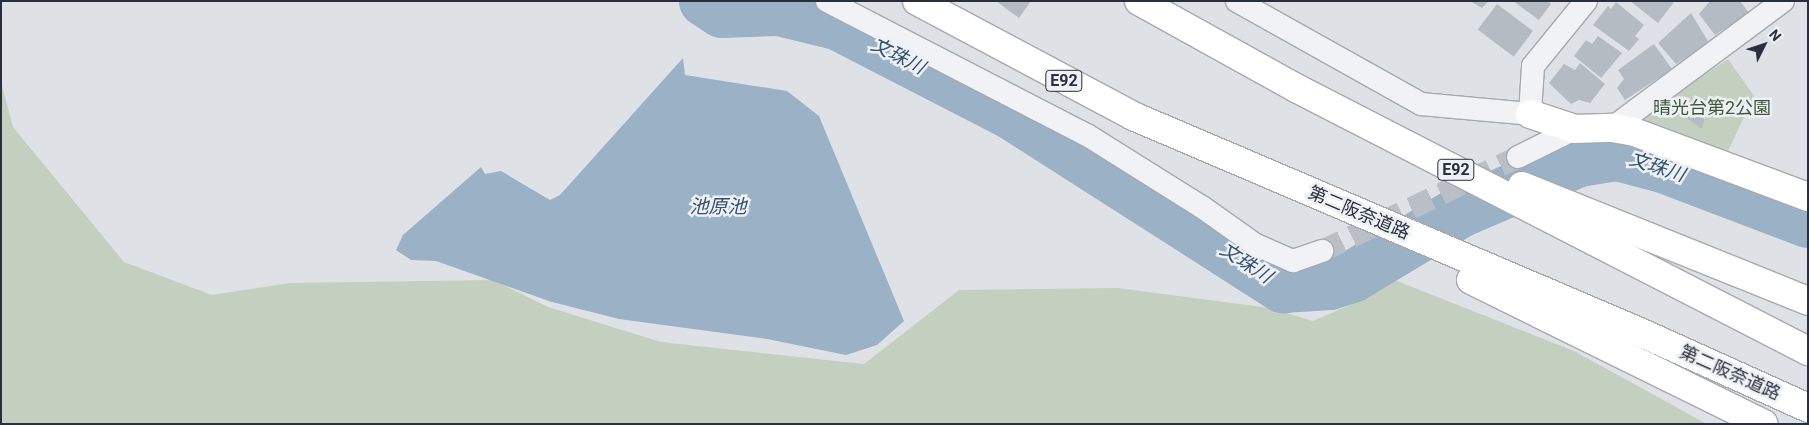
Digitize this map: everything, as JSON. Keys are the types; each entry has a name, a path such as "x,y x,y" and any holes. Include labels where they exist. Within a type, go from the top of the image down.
{"main road":[{"name":"第二阪奈道路","path":"917,1 1133,116 1642,334 1808,408"},
{"name":"E92","path":"1139,1 1296,88 1808,351"},
{"path":"1296,88 1517,184 1808,301"},
{"path":"1530,114 1575,129 1612,128 1634,132 1808,197"},
{"path":"1215,151 1305,200 1764,424"}],"street":[{"path":"827,1 1087,136 1202,207 1254,244 1293,261 1322,251"},
{"path":"1237,1 1421,104 1530,114 1533,66 1586,1"},
{"path":"1612,128 1783,1"},
{"path":"1518,157 1575,129"}],"green space":[{"name":"晴光台第2公園","path":"1728,59 1754,96 1728,151 1637,120"},
{"path":"1,82 13,127 124,262 212,295 290,283 493,280 548,307 661,342 864,364 959,290 1118,288 1270,308 1313,321 1352,304 1387,277 1574,351 1707,424 1,424"}],"water":[{"name":"池原池","path":"683,58 685,75 787,91 819,116 904,321 877,345 846,355 767,339 619,319 552,302 436,261 411,260 396,250 403,235 481,167 485,174 501,171 550,200 560,195"}],"building":[{"path":"996,1 1031,1 1019,18"},
{"path":"1470,1 1489,1 1482,8"},
{"path":"1513,1 1548,1 1551,4 1539,20"},
{"path":"1630,1 1675,1 1658,23"},
{"path":"1710,1 1740,1 1749,13 1715,35 1699,14"},
{"path":"1616,2 1644,25 1635,36 1639,39 1629,51 1593,25 1608,6 1611,9"},
{"path":"1497,4 1533,31 1514,57 1478,30"},
{"path":"1691,13 1709,43 1676,64 1658,43"},
{"path":"1598,36 1622,53 1601,78 1574,56 1586,40 1592,44"},
{"path":"1654,44 1672,69 1625,100 1617,88 1624,79 1618,70"},
{"path":"1580,63 1605,84 1590,103 1579,100 1571,104 1549,83 1564,64 1575,70"},
{"path":"1687,100 1701,110 1704,120 1702,129 1688,119 1685,110"},
{"path":"1673,104 1678,106 1680,111 1678,116 1673,118 1668,116 1666,111 1668,106"}],"waterway":[{"name":"文珠川","path":"705,1 722,12 779,10 837,24 1012,114 1283,287 1330,284 1352,277 1462,211 1579,161 1618,155 1663,167 1808,222"}],"tunnel":[{"path":"1322,251 1518,157"}]}
